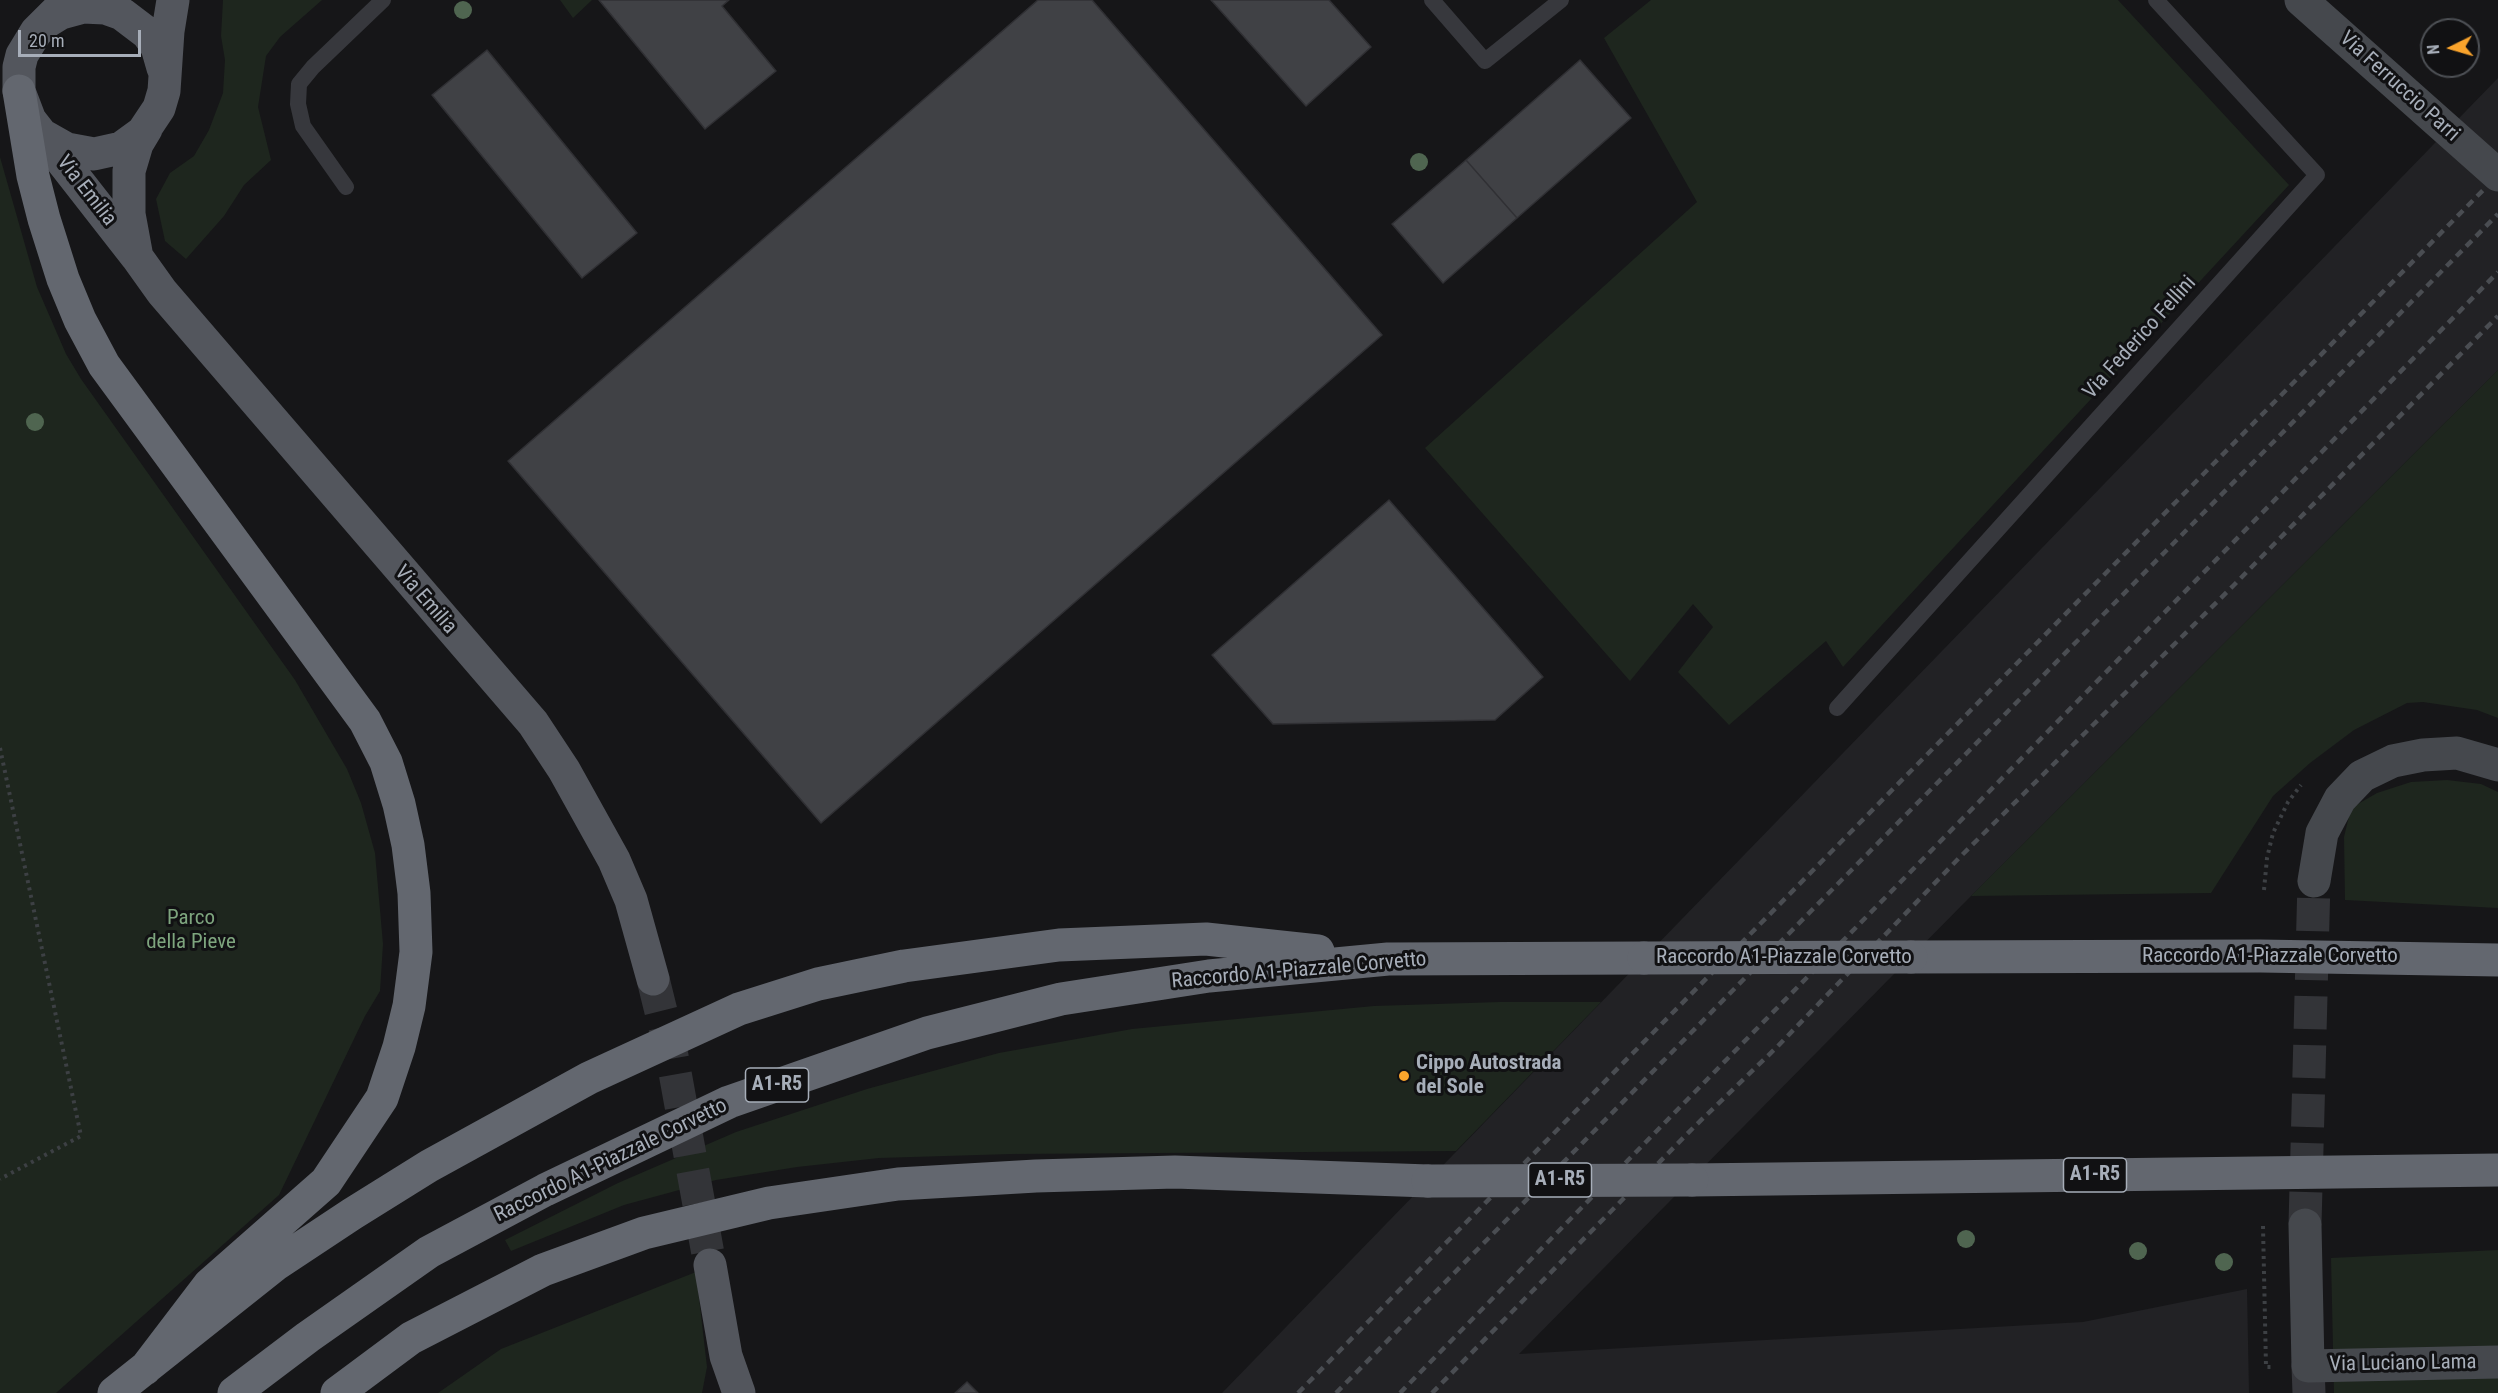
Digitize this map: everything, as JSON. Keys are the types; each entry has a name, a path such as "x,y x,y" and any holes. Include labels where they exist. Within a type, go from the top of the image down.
{"highway":[{"path":"19,90 33,176 44,219 63,279 88,336 104,365 365,721 386,762 399,804 408,845 414,893 416,952 409,1006 399,1047 382,1098 326,1182 209,1285 145,1369"},
{"path":"114,1393 275,1265 429,1166 589,1078 739,1009 818,984 904,966 1059,945 1206,939 1388,958"},
{"name":"Raccordo A1-Piazzale Corvetto","path":"234,1393 308,1337 429,1252 545,1190 729,1102 927,1033 1061,999 1209,976 1388,958 2260,956 2498,960"},
{"name":"A1-R5","path":"337,1393 411,1338 543,1270 644,1233 769,1203 898,1184 1035,1176 1175,1172 1428,1181 2498,1170"}],"main road":[{"name":"Via Emilia","path":"68,0 39,28 22,55 19,67 19,90 23,106 34,126 162,292 533,723 564,770 614,860 631,900 653,979"},
{"name":"Via Emilia","path":"137,257 129,214 129,171 137,144 159,108 165,82 168,31 173,0"},
{"name":"Via Emilia","path":"39,28 62,13 83,7 105,8 122,14 144,29 155,44 162,60 165,82"},
{"name":"Via Emilia","path":"34,126 46,138 66,149 94,154 121,148 146,129"},
{"path":"710,1265 726,1356 739,1393"},
{"path":"722,1393 726,1356"}],"street":[{"name":"Via Ferruccio Parri","path":"2301,0 2498,175"},
{"path":"2314,881 2322,833 2340,799 2362,776 2394,761 2422,755 2457,753 2498,765"},
{"path":"2305,1224 2308,1380"},
{"name":"Via Luciano Lama","path":"2308,1380 2498,1362"}],"lane":[{"path":"346,188 303,126 298,104 299,84 313,67 383,0"},
{"path":"1432,0 1485,61 1561,0"},
{"name":"Via Federico Fellini","path":"1837,708 2317,175 2156,0"}],"path":[{"path":"0,748 81,1136 0,1179"},
{"path":"2263,1226 2266,1367"}],"shaded area":[{"path":"2498,78 2498,370 1971,896 1519,1354 2083,1322 2247,1289 2249,1393 1222,1393"}],"green space":[{"path":"223,0 322,0 280,37 266,56 258,107 271,160 244,185 224,216 186,259 165,241 156,199 170,173 194,156 209,130 223,93 225,60 221,36"},
{"path":"560,0 592,0 573,18"},
{"path":"1651,0 2118,0 2289,185 1843,667 1826,641 1729,725 1678,672 1713,627 1693,604 1630,681 1425,448 1697,202 1604,38"},
{"name":"Parco della Pieve","path":"0,157 37,287 66,354 81,379 295,680 347,769 361,803 375,853 383,944 380,991 365,1016 279,1195 56,1393 0,1393"},
{"path":"2498,370 2498,718 2477,710 2423,702 2407,703 2354,730 2310,763 2273,796 2211,893 1971,896"},
{"path":"2447,780 2481,784 2498,792 2498,908 2345,900 2344,837 2351,808 2377,793 2411,782"},
{"path":"1601,1002 1456,1151 1011,1154 879,1158 797,1167 716,1180 624,1205 511,1251 505,1240 618,1183 736,1132 867,1089 999,1053 1132,1029 1374,1006"},
{"path":"2498,1250 2498,1393 2334,1393 2331,1258"},
{"path":"696,1272 707,1367 702,1393 438,1393 501,1349"}],"building":[{"path":"599,0 729,0 722,6 776,71 705,129"},
{"path":"1038,0 1092,0 1382,335 821,823 508,461"},
{"path":"1211,0 1329,0 1371,47 1306,106"},
{"path":"487,50 637,233 582,278 432,95"},
{"path":"1580,60 1631,118 1517,218 1466,160"},
{"path":"1466,160 1517,218 1443,283 1392,224"},
{"path":"1389,500 1543,677 1495,720 1273,724 1212,655"},
{"path":"967,1382 978,1393 955,1393"}],"tunnel":[{"path":"2305,1225 2314,881"},
{"path":"653,979 672,1056 710,1265"}],"railway":[{"path":"1298,1393 2498,175"},
{"path":"1336,1393 2498,214"},
{"path":"1400,1393 2498,272"},
{"path":"1432,1393 1694,1127 1777,1047 1960,857 2233,586 2498,316"}],"place":[{"name":"Cippo Autostrada del Sole","path":"1404,1076"}]}
